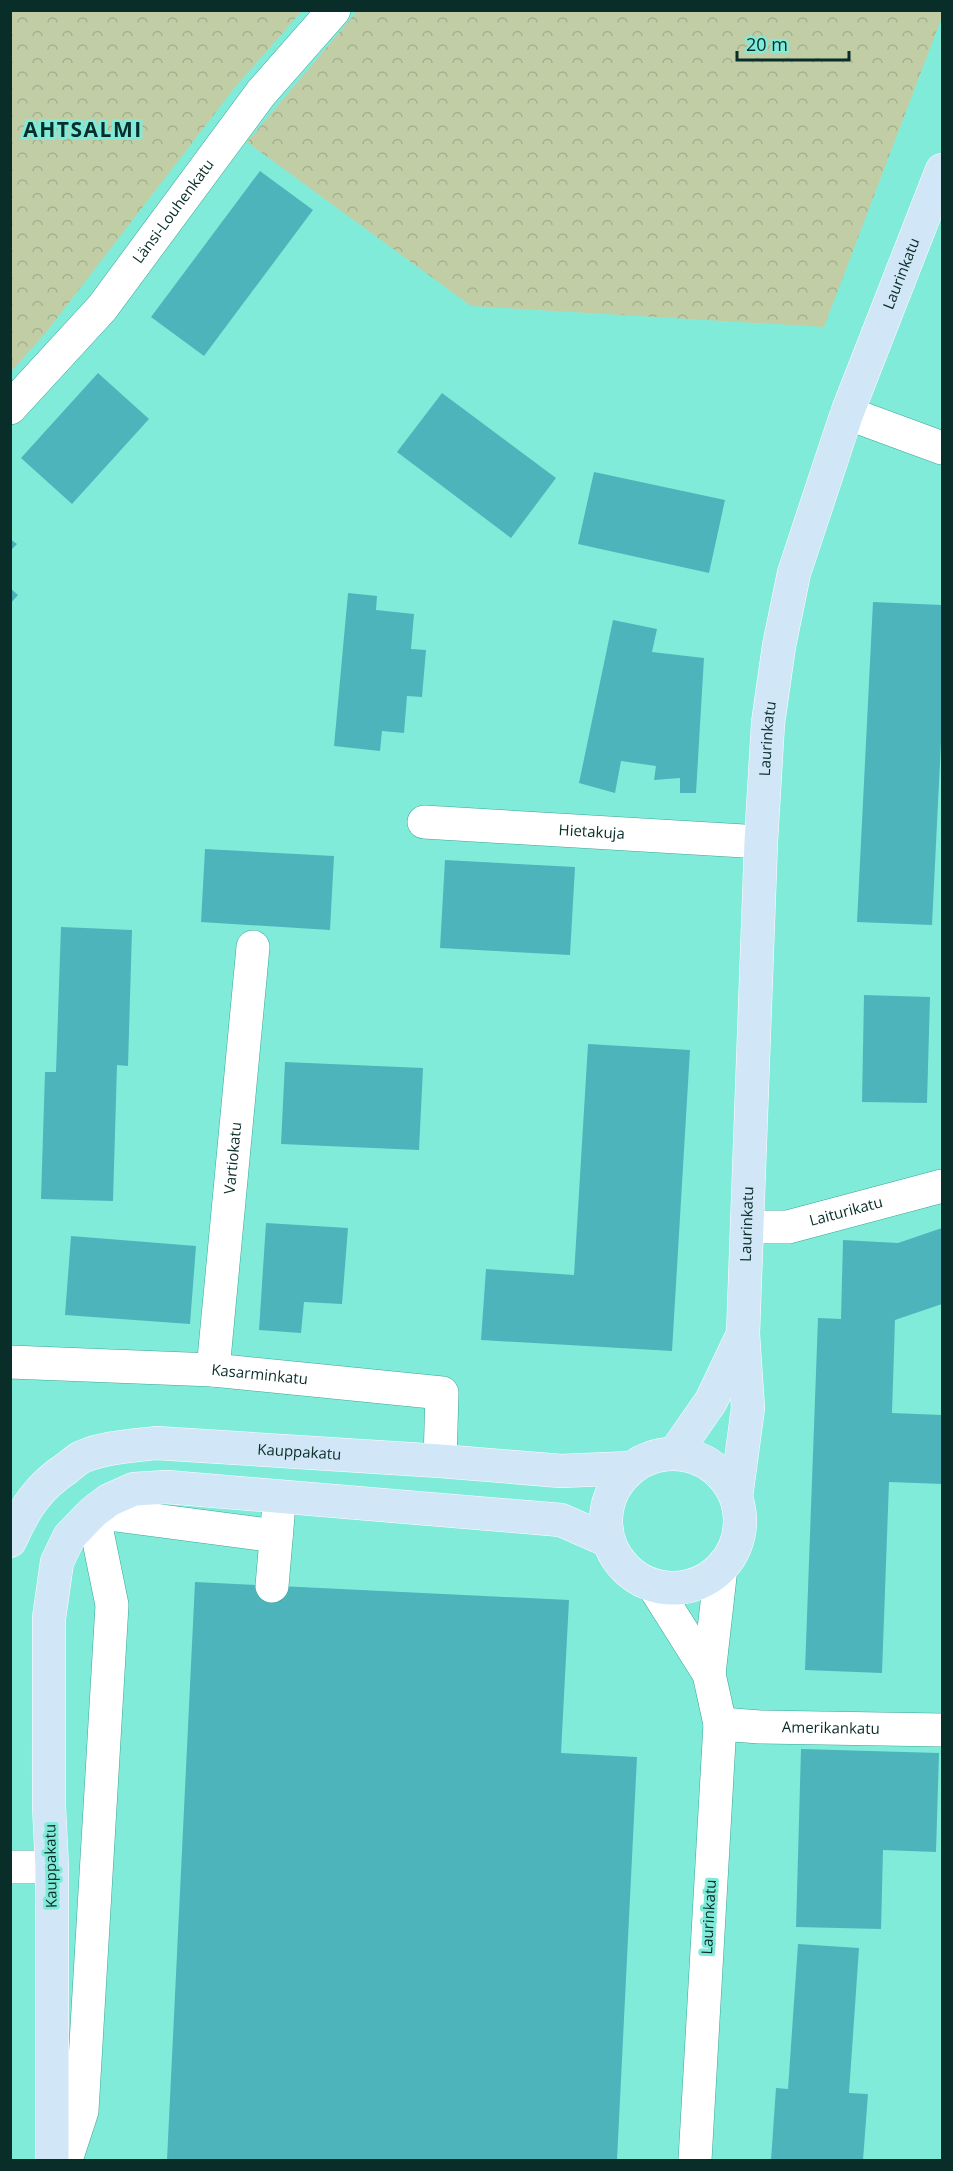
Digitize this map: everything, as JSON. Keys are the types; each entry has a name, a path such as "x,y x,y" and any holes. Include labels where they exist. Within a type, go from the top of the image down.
{"main road":[{"name":"Laurinkatu","path":"736,1497 748,1408 742,1334 748,1227 761,842 768,723 794,573 847,413 942,170"},
{"name":"Laurinkatu","path":"675,1453 711,1401 742,1334"},
{"name":"Kauppakatu","path":"10,1541 36,1493 58,1473 82,1457 118,1447 156,1443 561,1471 631,1468"},
{"path":"675,1453 694,1457 712,1466 726,1479 736,1497 740,1515 739,1534 722,1568 707,1579 690,1586 671,1588 653,1585 633,1575 618,1561 609,1541 605,1521 608,1501 617,1483 631,1468 644,1460 675,1453"},
{"name":"Kauppakatu","path":"52,2160 49,1618 57,1562 69,1536 109,1500 134,1489 167,1486 561,1520 609,1541"}],"street":[{"name":"Länsi-Louhenkatu","path":"10,408 102,308 261,93 334,10"},
{"path":"847,413 942,448"},
{"name":"Hietakuja","path":"424,822 761,842"},
{"name":"Vartiokatu","path":"213,1370 253,947"},
{"name":"Laiturikatu","path":"748,1227 788,1227 942,1186"},
{"name":"Kasarminkatu","path":"10,1362 213,1370 442,1393 440,1461"},
{"path":"272,1586 279,1496"},
{"path":"66,2160 82,2111 112,1605 93,1512 276,1536"},
{"name":"Laurinkatu","path":"695,2160 720,1724 709,1674 722,1568"},
{"name":"Laurinkatu","path":"653,1585 709,1674"},
{"name":"Amerikankatu","path":"720,1724 760,1727 942,1730"},
{"path":"10,1867 52,1867"}],"green space":[{"path":"11,10 302,11 236,86 47,331 11,372"},
{"path":"358,10 942,10 942,17 824,327 471,306 247,142"}],"building":[{"path":"260,171 313,210 204,356 151,317"},
{"path":"98,373 149,419 72,504 21,458"},
{"path":"442,393 556,478 511,538 397,452"},
{"path":"594,472 725,500 709,573 578,544"},
{"path":"10,539 17,544 10,551"},
{"path":"10,588 18,595 10,604"},
{"path":"348,593 377,596 376,610 414,614 411,649 426,650 422,697 407,696 404,733 382,731 380,751 334,746"},
{"path":"873,602 942,605 942,722 932,925 857,922"},
{"path":"613,620 657,629 652,652 704,658 696,793 680,793 680,778 654,780 656,766 621,761 615,793 579,783"},
{"path":"205,849 334,856 330,930 201,922"},
{"path":"445,860 575,867 570,955 440,948"},
{"path":"61,927 132,930 128,1066 117,1065 113,1201 41,1199 45,1072 56,1072"},
{"path":"864,995 930,997 927,1103 862,1102"},
{"path":"588,1044 690,1050 672,1351 481,1340 486,1269 574,1275"},
{"path":"285,1062 423,1068 419,1150 281,1144"},
{"path":"266,1223 348,1228 342,1304 304,1302 301,1333 259,1330"},
{"path":"942,1228 942,1304 895,1320 892,1413 942,1415 942,1484 889,1482 882,1673 805,1670 818,1318 841,1319 843,1240 898,1243"},
{"path":"71,1236 196,1246 190,1324 65,1315"},
{"path":"195,1582 569,1600 561,1753 637,1757 617,2160 167,2160"},
{"path":"801,1749 939,1753 936,1852 883,1850 881,1929 796,1927"},
{"path":"798,1944 859,1948 849,2093 868,2094 863,2160 771,2160 776,2088 788,2089"}],"district":[{"name":"AHTSALMI","path":"83,130"}]}
